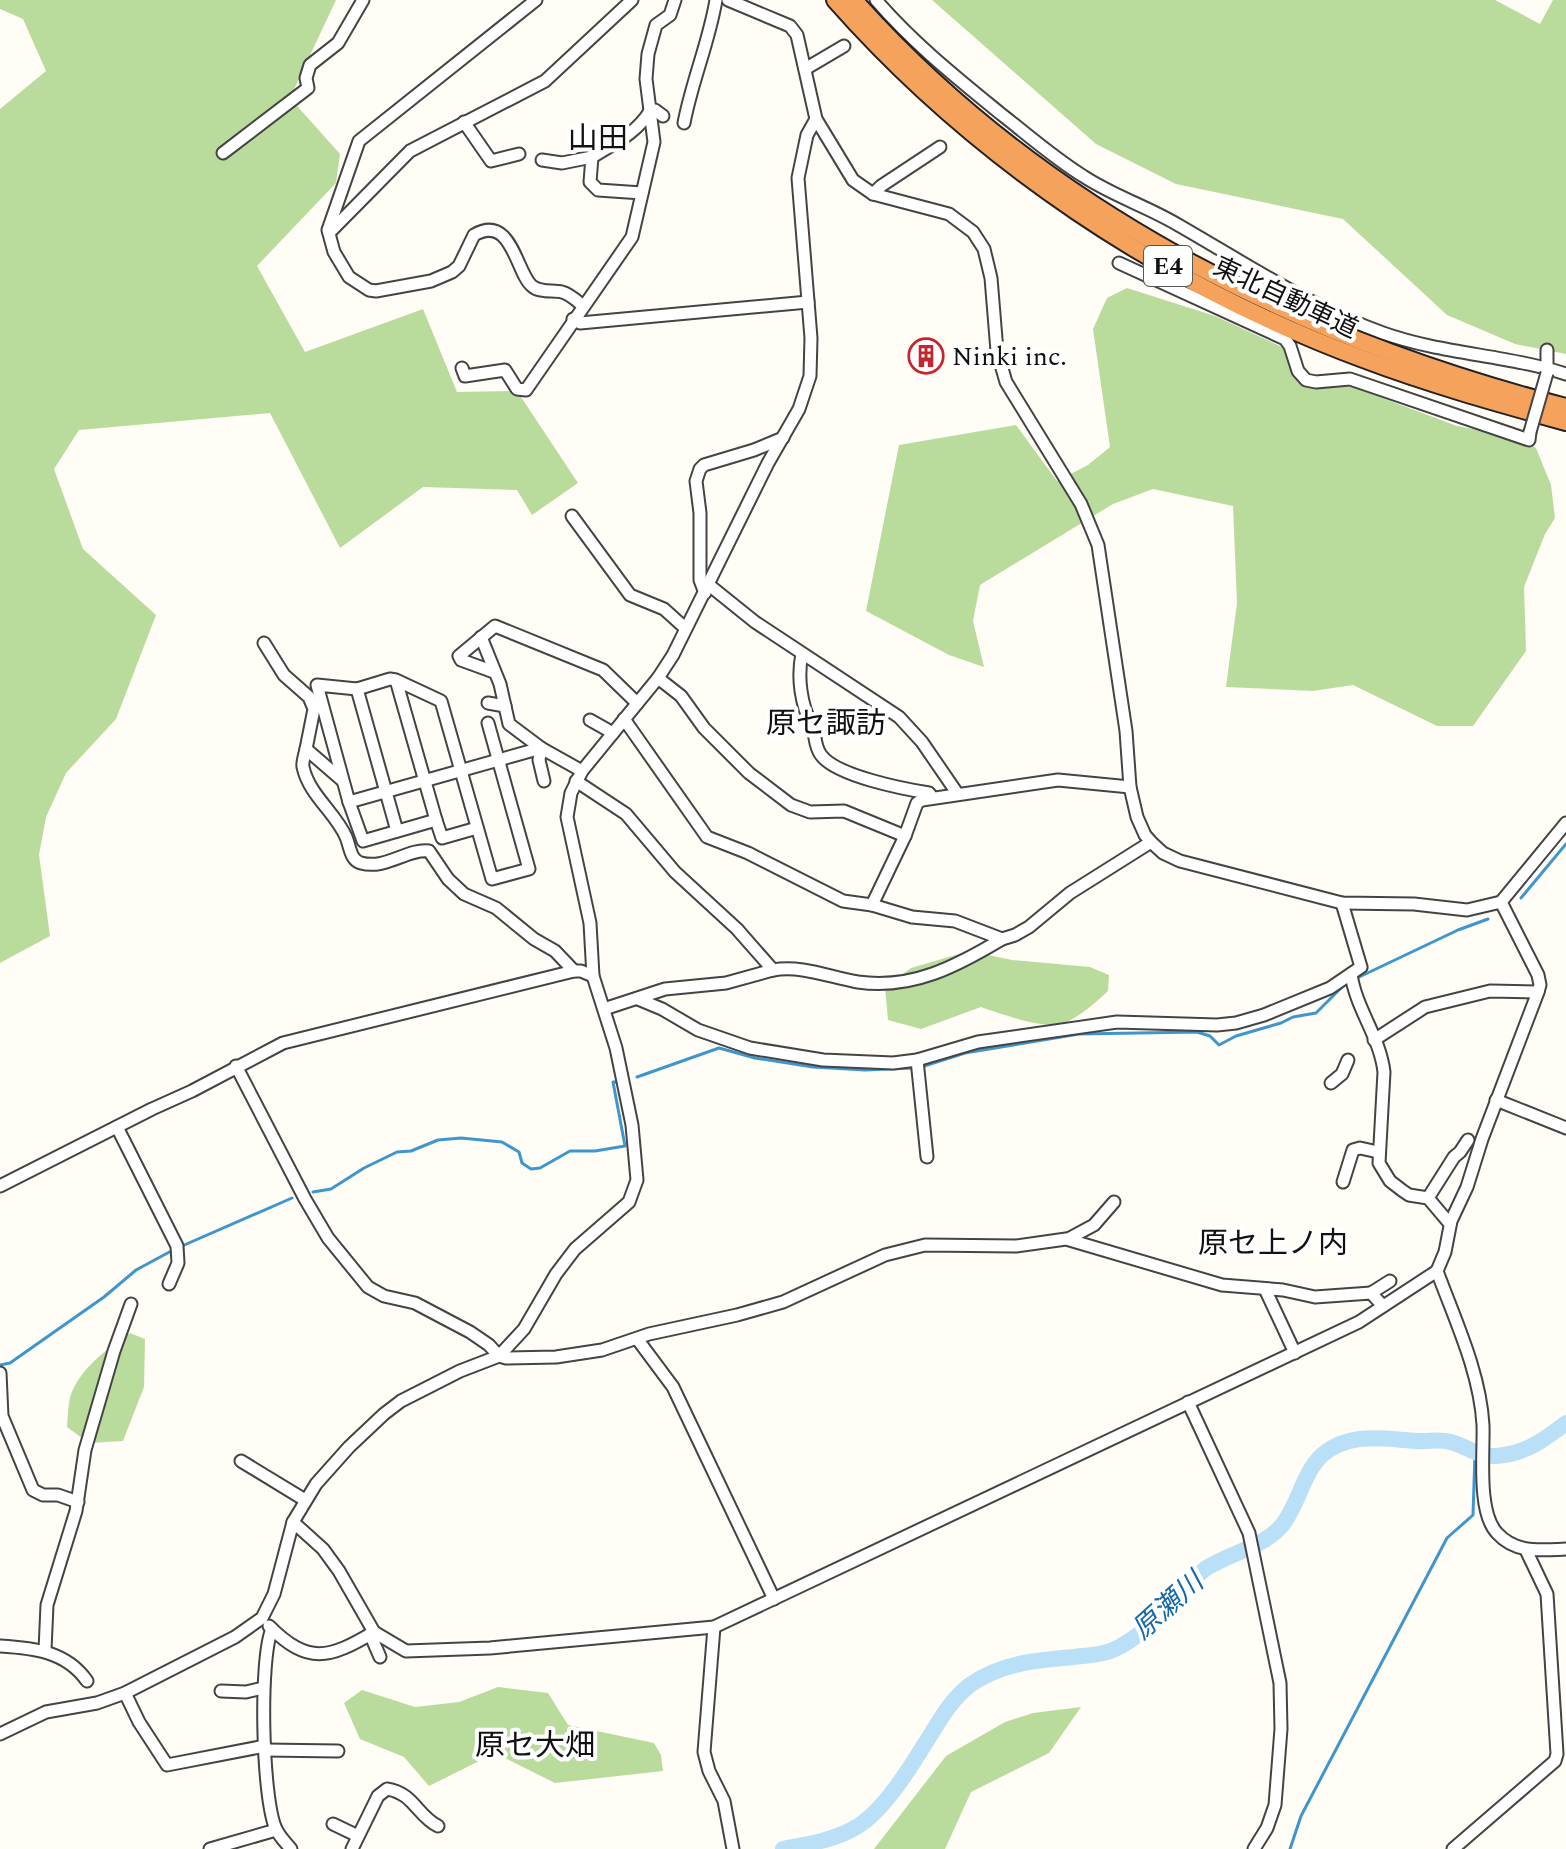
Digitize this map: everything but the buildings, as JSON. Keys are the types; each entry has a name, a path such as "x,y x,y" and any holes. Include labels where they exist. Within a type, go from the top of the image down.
{"highway":[{"name":"東北自動車道","path":"835,0 907,78 994,152 1077,210 1174,269 1302,334 1361,358 1491,402 1566,422"},
{"name":"東北自動車道","path":"854,0 916,67 1024,157 1179,256 1240,289 1366,345 1491,388 1566,407"}],"street":[{"path":"223,153 308,88 306,78 310,65 338,43 363,0"},
{"path":"536,0 359,141 329,233 334,252 349,277 369,290 385,291 431,281 452,272 459,266 474,235 488,231 511,244 532,286 563,292 583,306"},
{"path":"329,233 410,151 545,81 632,0"},
{"path":"462,368 465,376 505,370 517,389 526,390 573,319 624,252 632,237 654,142 647,96 648,54 656,25 670,15 675,0"},
{"path":"684,123 716,0"},
{"path":"728,0 790,26 797,35 816,119 853,180 873,194 949,214 973,232 984,249 991,278 997,351 1006,382 1081,504 1098,545 1126,731 1130,787 1137,817 1151,842 1163,853 1180,861 1342,903 1414,904 1467,910 1501,902 1566,823"},
{"path":"876,0 927,52 1054,157 1085,178 1180,226 1249,268 1387,335 1566,374"},
{"path":"805,69 844,46"},
{"path":"650,111 655,110 663,116"},
{"path":"542,160 562,163 592,157 630,133 650,111"},
{"path":"1,1729 46,1712 97,1703 125,1693 235,1637 262,1618 274,1594 293,1522 305,1500 349,1447 392,1407 460,1371 499,1356 524,1329 569,1257 623,1210 634,1193 637,1162 629,1103 593,976 589,913 568,829 569,804 579,776 673,655 799,409 810,376 811,338 798,178 807,135 816,119"},
{"path":"464,122 491,161 519,154"},
{"path":"622,148 630,133"},
{"path":"873,194 940,147"},
{"path":"592,157 589,178 592,186 598,190 642,193"},
{"path":"1119,263 1285,339 1298,371 1306,380 1350,379 1529,440 1548,371 1547,350"},
{"path":"573,319 580,323 808,302"},
{"path":"783,438 700,469 696,481 700,513 700,580 707,589 899,717 922,742 957,793"},
{"path":"572,516 630,595 664,609 685,628"},
{"path":"494,672 461,660 459,656 495,626 603,670 637,703"},
{"path":"481,637 509,724 626,814 675,872 737,929 773,970"},
{"path":"264,643 284,675 309,697 314,709 302,764 323,806 346,837 355,860 361,863 393,862 417,852 429,851 448,879 464,894 496,908 534,939 555,951 574,971"},
{"path":"802,654 799,666 805,715 822,756 831,765 849,772 929,793 932,797"},
{"path":"658,678 681,696 704,728 738,763 791,805 810,812 844,811 905,836"},
{"path":"436,820 363,841 342,780 317,685 357,689 390,679 441,701 492,879 529,869 488,723"},
{"path":"396,680 442,838 477,828"},
{"path":"357,689 397,831"},
{"path":"488,703 505,706"},
{"path":"624,719 707,837 748,853 843,901 872,905 912,917 955,921 1002,939"},
{"path":"590,720 613,733"},
{"path":"349,802 541,748"},
{"path":"541,748 539,760 544,781"},
{"path":"306,749 342,780"},
{"path":"872,905 917,803 957,793 1069,779 1130,787"},
{"path":"604,1009 665,989 726,983 788,968 858,982 899,983 947,969 1022,931 1070,893 1151,842"},
{"path":"372,1633 398,1649 414,1653 714,1627 1359,1322 1437,1271 1445,1252 1450,1224 1467,1187 1496,1100 1538,992 1538,975 1501,902"},
{"path":"638,999 698,1030 750,1048 859,1064 918,1065 978,1042 1117,1022 1236,1023 1330,988 1361,967 1342,903"},
{"path":"0,1186 283,1043 574,971 593,976"},
{"path":"1351,974 1353,992 1383,1059 1379,1163 1390,1181 1409,1195 1428,1198 1450,1224"},
{"path":"1374,1040 1425,1007 1490,991 1538,992"},
{"path":"1331,1083 1342,1074 1348,1060"},
{"path":"918,1065 927,1157"},
{"path":"236,1066 328,1238 368,1287 384,1296 415,1303 470,1332 499,1356 514,1359 602,1350 649,1334 783,1302 911,1246 1016,1246 1068,1240 1222,1285 1283,1290 1315,1297 1371,1293 1390,1281"},
{"path":"1496,1100 1566,1128"},
{"path":"117,1127 178,1250 178,1263 169,1284"},
{"path":"1428,1198 1468,1140"},
{"path":"1343,1182 1353,1150 1360,1148 1378,1152"},
{"path":"1460,1152 1475,1159"},
{"path":"1068,1240 1094,1225 1114,1202"},
{"path":"1437,1271 1480,1401 1488,1518 1493,1528 1511,1545 1526,1550 1566,1549"},
{"path":"1265,1289 1295,1353"},
{"path":"1371,1293 1383,1306"},
{"path":"45,1650 47,1605 78,1502 85,1450 131,1304"},
{"path":"638,1340 673,1387 774,1599"},
{"path":"0,1373 2,1416 33,1490 78,1502"},
{"path":"1188,1402 1249,1533 1280,1683 1281,1729 1275,1805 1267,1828 1254,1849"},
{"path":"241,1461 305,1500"},
{"path":"293,1522 323,1549 339,1571 372,1633 380,1657"},
{"path":"1453,1849 1555,1761 1557,1754 1547,1594 1526,1550"},
{"path":"262,1618 299,1650 327,1655 372,1633"},
{"path":"714,1627 704,1752 709,1771 724,1801 733,1846"},
{"path":"272,1629 263,1664 265,1748 271,1812 276,1830 291,1849"},
{"path":"0,1646 45,1650 82,1673 87,1681"},
{"path":"221,1691 263,1688"},
{"path":"125,1693 139,1722 167,1765 265,1748 338,1751"},
{"path":"352,1849 381,1791 387,1789 415,1802 429,1821 438,1826"},
{"path":"333,1824 358,1836"},
{"path":"210,1849 276,1830"}],"green space":[{"path":"0,0 336,0 290,98 340,154 336,183 257,266 305,352 423,309 457,392 517,391 578,483 532,515 517,490 423,487 340,548 270,413 79,430 54,469 83,549 156,615 116,719 66,773 46,817 39,855 50,936 0,963 0,109 46,71 23,19 0,9"},
{"path":"932,0 1495,0 1540,24 1553,0 1566,0 1566,354 1515,344 1447,315 1343,219 1176,184 1096,144"},
{"path":"1127,288 1215,316 1282,347 1307,386 1353,387 1457,426 1516,437 1536,448 1551,485 1555,518 1545,534 1524,587 1526,651 1473,726 1437,726 1353,685 1313,691 1226,687 1237,603 1233,506 1153,489 1113,504 980,585 973,621 984,667 949,655 866,611 899,445 1016,425 1057,481 1088,465 1110,447 1093,329 1107,298"},
{"path":"969,951 1012,960 1090,967 1109,975 1108,991 1078,1015 1058,1024 1024,1020 981,1007 921,1029 888,1020 885,987 911,968"},
{"path":"130,1333 145,1339 144,1387 123,1441 89,1443 67,1427 71,1394 88,1367"},
{"path":"498,1687 548,1693 568,1725 654,1743 661,1755 663,1771 555,1783 495,1753 429,1786 404,1757 360,1739 344,1703 362,1690 415,1707 459,1702"},
{"path":"1081,1707 1049,1753 971,1792 945,1849 874,1849 946,1756 1005,1722 1033,1713"}],"waterway":[{"path":"1521,898 1566,844"},
{"path":"1357,978 1488,919"},
{"path":"921,1067 965,1053 1079,1034 1197,1032 1210,1036 1219,1045 1236,1036 1293,1017 1316,1013 1346,983"},
{"path":"637,1077 719,1048 755,1058 813,1067 865,1070 914,1068"},
{"path":"313,1192 331,1189 397,1152 411,1151 438,1140 461,1138 502,1142 519,1152 522,1163 531,1169 540,1168 570,1151 625,1146 613,1082 618,1082"},
{"path":"182,1246 292,1198"},
{"path":"0,1365 10,1363 104,1297 136,1270 175,1249"},
{"name":"原瀬川","path":"783,1849 841,1835 868,1819 896,1788 951,1704 970,1685 994,1672 1020,1664 1104,1653 1137,1635 1205,1569 1275,1532 1288,1516 1316,1462 1333,1447 1370,1438 1440,1440 1484,1455 1506,1455 1542,1440 1566,1423"},
{"path":"1290,1849 1301,1816 1447,1538 1473,1515 1475,1454"}],"place":[{"name":"Ninki inc.","path":"926,356"}],"district":[{"name":"山田","path":"598,138"},
{"name":"原セ諏訪","path":"826,723"},
{"name":"原セ上ノ内","path":"1273,1243"},
{"name":"原セ大畑","path":"535,1745"}]}
